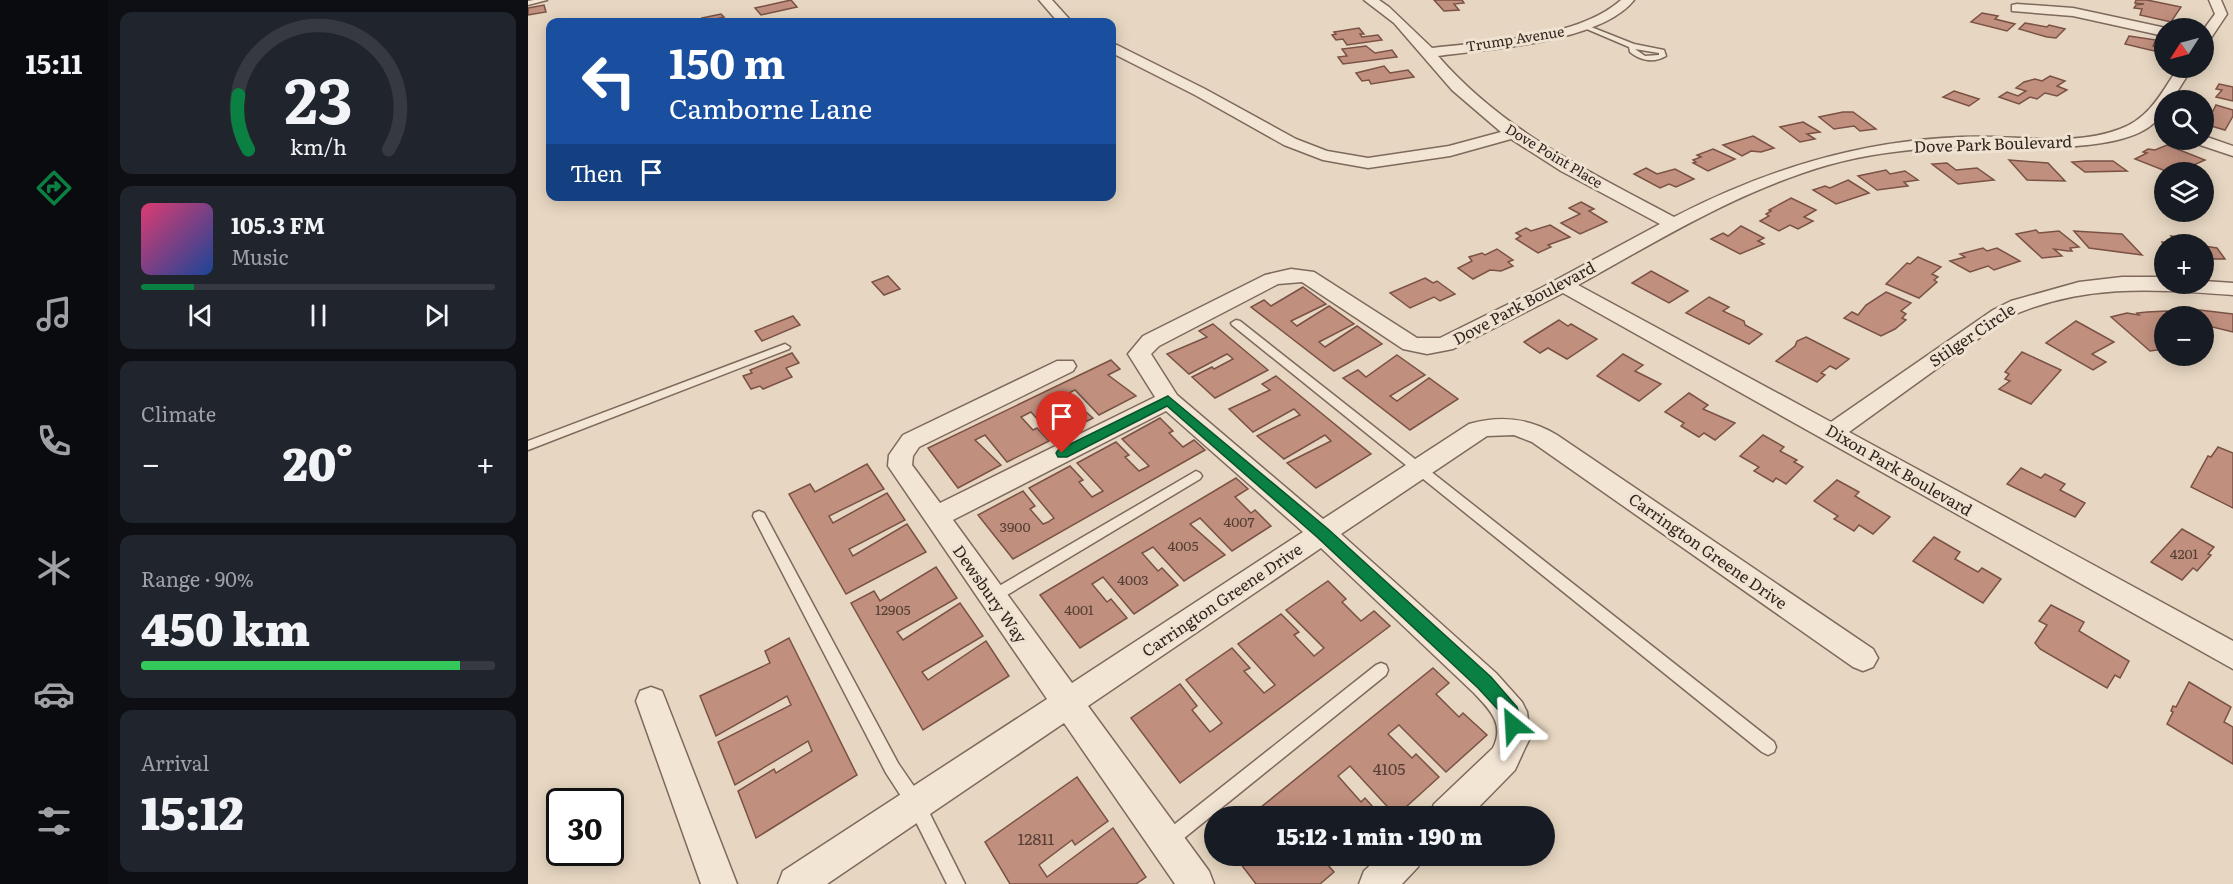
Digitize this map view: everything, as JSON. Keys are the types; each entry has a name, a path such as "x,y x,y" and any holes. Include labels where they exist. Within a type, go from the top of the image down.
{"street":[{"path":"1045,0 1061,18"},
{"name":"Dove Point Place","path":"1370,0 1396,17 1469,98 1514,133 1672,223"},
{"name":"Trump Avenue","path":"1429,52 1545,36 1584,26 1616,11 1628,0"},
{"path":"2214,29 2227,15 2215,0"},
{"path":"2017,8 2073,12 2154,30"},
{"path":"1116,50 1200,92 1290,142 1323,155 1368,163 1405,159 1450,151 1514,133"},
{"path":"2154,125 2145,123 2178,78"},
{"name":"Dove Park Boulevard","path":"1456,806 1504,759 1514,738 1511,712 1485,683 1322,533 1168,400 1139,354 1151,341 1272,279 1291,275 1307,276 1398,338 1427,347 1445,344 1564,285 1672,223 1762,180 1836,158 1900,147 1948,142 2077,141 2117,135 2145,123"},
{"path":"2214,145 2233,151"},
{"name":"Stilger Circle","path":"1834,432 2000,314 2024,301 2083,288 2154,284"},
{"name":"Dixon Park Boulevard","path":"1564,285 1834,432 1944,496 2233,656"},
{"name":"Stilger Circle","path":"2214,288 2233,290"},
{"name":"Dewsbury Way","path":"1065,366 911,441 901,455 900,466 1066,704 1196,884"},
{"path":"936,517 1168,400"},
{"name":"Carrington Greene Drive","path":"796,884 1477,430 1513,425 1534,431 1863,658"},
{"path":"651,701 719,884"},
{"path":"1377,884 1395,866"}],"lane":[{"path":"528,3 544,0"},
{"path":"1584,26 1632,46"},
{"path":"1236,323 1768,747"},
{"path":"528,446 785,347"},
{"path":"992,597 1196,476"},
{"path":"759,516 892,768 916,804 956,884"},
{"path":"1166,841 1381,670"}],"building":[{"path":"791,0 797,7 761,15 755,8"},
{"path":"1434,0 1462,0 1464,3 1454,4 1459,10 1444,11"},
{"path":"2136,0 2147,0 2181,7 2174,18 2154,18 2140,15 2142,9 2134,8 2136,5 2144,4 2135,3"},
{"path":"544,5 546,12 528,15 528,8"},
{"path":"1982,13 1998,16 1995,19 2015,24 2007,31 1971,22"},
{"path":"721,14 724,17 720,18 702,18"},
{"path":"2025,23 2065,29 2056,38 2047,37 2019,29"},
{"path":"1359,28 1364,34 1360,34 1362,37 1378,35 1382,40 1347,45 1343,39 1336,40 1332,35 1336,34 1334,32"},
{"path":"2129,36 2154,40 2154,51 2125,44"},
{"path":"1366,46 1375,53 1392,50 1397,57 1343,64 1338,57 1347,56 1342,49"},
{"path":"1384,66 1390,73 1408,70 1414,77 1371,84 1369,80 1362,81 1356,73"},
{"path":"2050,76 2065,81 2057,86 2067,90 2057,96 2045,93 2037,99 2030,97 2019,104 1999,97 2007,92 2018,96 2026,91 2016,88 2024,82 2035,79 2042,81"},
{"path":"2219,84 2233,87 2233,101 2216,97 2222,90 2216,89"},
{"path":"1954,91 1979,99 1969,106 1943,97"},
{"path":"2216,105 2233,110 2233,116 2225,130 2214,127"},
{"path":"1853,112 1876,129 1860,131 1854,126 1834,129 1819,117"},
{"path":"1803,122 1820,132 1807,134 1815,139 1800,142 1780,127"},
{"path":"1753,136 1774,148 1761,152 1751,151 1742,156 1723,145"},
{"path":"1713,149 1735,159 1708,171 1693,163 1696,162 1693,160 1701,157 1697,155"},
{"path":"2148,149 2180,150 2205,160 2200,162 2154,162 2154,166 2135,159 2147,153 2143,152"},
{"path":"2009,160 2048,163 2065,181 2027,180"},
{"path":"2113,161 2127,171 2085,172 2072,162"},
{"path":"1947,163 1956,170 1977,168 1994,180 1958,184 1932,164"},
{"path":"1646,168 1657,174 1675,169 1694,179 1676,187 1669,184 1660,188 1634,174"},
{"path":"1886,170 1890,174 1905,171 1918,180 1904,182 1908,186 1877,190 1858,176"},
{"path":"1848,180 1869,193 1836,204 1813,190 1825,186 1830,188"},
{"path":"1791,198 1816,210 1804,217 1813,221 1798,229 1790,225 1779,231 1760,221 1769,216 1766,214 1771,211 1769,210"},
{"path":"1581,202 1594,209 1589,211 1607,222 1580,234 1561,223 1580,214 1569,208"},
{"path":"1550,225 1570,237 1548,245 1551,247 1538,253 1516,239 1521,236 1516,233 1526,228 1531,231"},
{"path":"1741,226 1764,238 1758,241 1764,244 1740,254 1711,239 1723,233 1728,236"},
{"path":"2036,230 2039,233 2059,231 2079,247 2070,248 2072,251 2054,249 2062,256 2042,258 2016,234"},
{"path":"2074,231 2122,234 2142,255 2089,248"},
{"path":"1983,248 1987,251 1997,248 2020,261 1994,270 1988,266 1970,272 1950,261 1965,257 1960,254"},
{"path":"2214,248 2217,248 2225,259 2214,259"},
{"path":"1497,249 1513,260 1508,262 1513,266 1501,271 1490,270 1473,279 1458,268 1472,261 1469,257 1482,253 1485,255"},
{"path":"1918,257 1941,267 1932,274 1938,277 1934,280 1937,282 1919,298 1886,284 1907,263 1910,264"},
{"path":"1651,271 1688,291 1669,303 1632,283"},
{"path":"888,276 900,289 884,295 872,282"},
{"path":"1425,278 1433,283 1437,281 1455,294 1440,301 1434,297 1410,308 1390,293"},
{"path":"1303,287 1326,304 1291,321 1297,326 1329,306 1354,324 1319,342 1325,347 1357,326 1382,344 1334,371 1251,307 1264,300 1271,306"},
{"path":"1886,292 1911,303 1901,311 1906,314 1902,318 1906,320 1895,329 1881,336 1844,318 1852,312 1858,315 1866,305"},
{"path":"1709,297 1729,307 1723,311 1744,321 1745,325 1762,334 1749,344 1686,313"},
{"path":"2154,312 2154,350 2150,351 2111,317 2127,313 2139,315 2137,313"},
{"path":"2214,312 2233,314 2233,332 2214,327"},
{"path":"793,316 800,325 762,341 755,331"},
{"path":"1559,320 1597,339 1567,359 1548,348 1540,353 1524,342"},
{"path":"2076,321 2114,342 2092,354 2106,362 2093,370 2046,343"},
{"path":"1213,324 1268,370 1215,398 1192,377 1212,367 1214,369 1233,359 1231,357 1227,354 1189,374 1167,354 1207,337 1199,331"},
{"path":"1806,337 1849,359 1836,369 1830,366 1821,373 1825,375 1817,382 1776,361 1795,346 1797,341"},
{"path":"2022,352 2061,370 2031,404 1999,389 2010,381 2005,379 2009,374 2005,372"},
{"path":"792,353 799,363 786,368 792,377 763,389 760,386 751,389 743,376 752,373 750,370"},
{"path":"1623,354 1643,365 1635,371 1661,384 1639,401 1597,376"},
{"path":"1397,355 1425,375 1390,396 1397,401 1429,378 1458,399 1410,430 1343,378 1358,370 1366,377"},
{"path":"1111,360 1120,369 1108,375 1136,396 1099,415 1075,390 1069,393 1066,395 1093,418 1054,438 1031,412 1021,417 1033,430 1037,428 1049,441 1007,462 985,435 975,440 1001,465 958,488 928,448"},
{"path":"1276,376 1371,454 1316,488 1287,463 1331,441 1325,435 1284,459 1257,436 1300,415 1294,409 1253,432 1229,409 1270,390 1262,384"},
{"path":"1689,393 1708,405 1703,409 1735,423 1715,440 1704,433 1699,437 1681,426 1684,423 1665,412"},
{"path":"1160,418 1173,431 1169,433 1183,447 1194,440 1205,450 1013,559 978,515 1023,491 1035,506 1030,509 1043,524 1048,522 1054,518 1029,488 1070,466 1083,480 1079,482 1092,497 1103,491 1077,463 1116,442 1129,455 1125,457 1139,471 1149,466 1122,439"},
{"path":"1763,435 1784,447 1780,451 1797,460 1794,462 1803,467 1786,484 1776,478 1773,482 1754,471 1759,467 1740,456"},
{"path":"2218,447 2233,453 2233,508 2191,487 2208,456 2211,457"},
{"path":"867,464 884,489 829,516 833,523 887,493 905,520 849,549 853,556 907,524 926,552 846,594 789,494 810,484 815,492"},
{"path":"2021,468 2041,478 2045,474 2065,484 2060,490 2085,503 2075,517 2007,484"},
{"path":"1236,478 1248,489 1235,497 1251,513 1255,510 1271,526 1232,551 1200,518 1190,524 1225,555 1184,581 1153,547 1142,553 1158,571 1162,568 1178,585 1134,614 1103,577 1092,584 1107,602 1111,599 1127,618 1080,648 1040,595"},
{"path":"1837,480 1859,492 1855,496 1890,517 1873,534 1859,525 1854,531 1834,519 1838,516 1814,501"},
{"path":"2182,529 2214,547 2208,554 2211,555 2197,571 2193,568 2182,580 2151,562"},
{"path":"1934,537 1960,552 1955,559 1978,572 1982,568 2001,579 1983,603 1913,561"},
{"path":"936,567 957,598 897,632 903,640 960,603 983,636 922,672 928,680 986,641 1009,676 923,730 851,603 874,591 880,601"},
{"path":"1328,581 1346,599 1342,602 1361,621 1374,611 1390,626 1180,783 1131,718 1180,684 1197,706 1192,710 1210,732 1222,723 1186,680 1232,648 1250,668 1244,671 1264,693 1275,685 1238,644 1281,614 1299,632 1294,635 1314,656 1324,648 1286,610"},
{"path":"2051,605 2084,622 2079,631 2129,661 2120,678 2115,675 2107,688 2040,649 2035,643 2047,625 2039,621"},
{"path":"789,638 857,775 756,838 738,791 774,769 776,773 812,751 808,741 735,785 718,742 791,705 787,696 716,736 700,696 770,663 765,651"},
{"path":"1433,668 1449,683 1436,694 1459,717 1463,713 1487,735 1446,772 1399,725 1388,734 1412,758 1416,754 1439,777 1407,806 1387,806 1350,766 1338,776 1361,802 1365,798 1372,806 1262,806"},
{"path":"2189,682 2231,707 2224,722 2233,727 2233,764 2167,724 2173,712 2171,711 2173,706 2176,707"},
{"path":"1077,777 1108,821 1075,845 1072,840 1039,865 1047,877 1113,828 1146,877 1136,884 1010,884 985,842"},
{"path":"1242,866 1329,866 1334,872 1320,884 1256,884"}],"route":[{"path":"1062,453 1168,400 1322,533 1485,683 1511,712 1513,725"}]}
